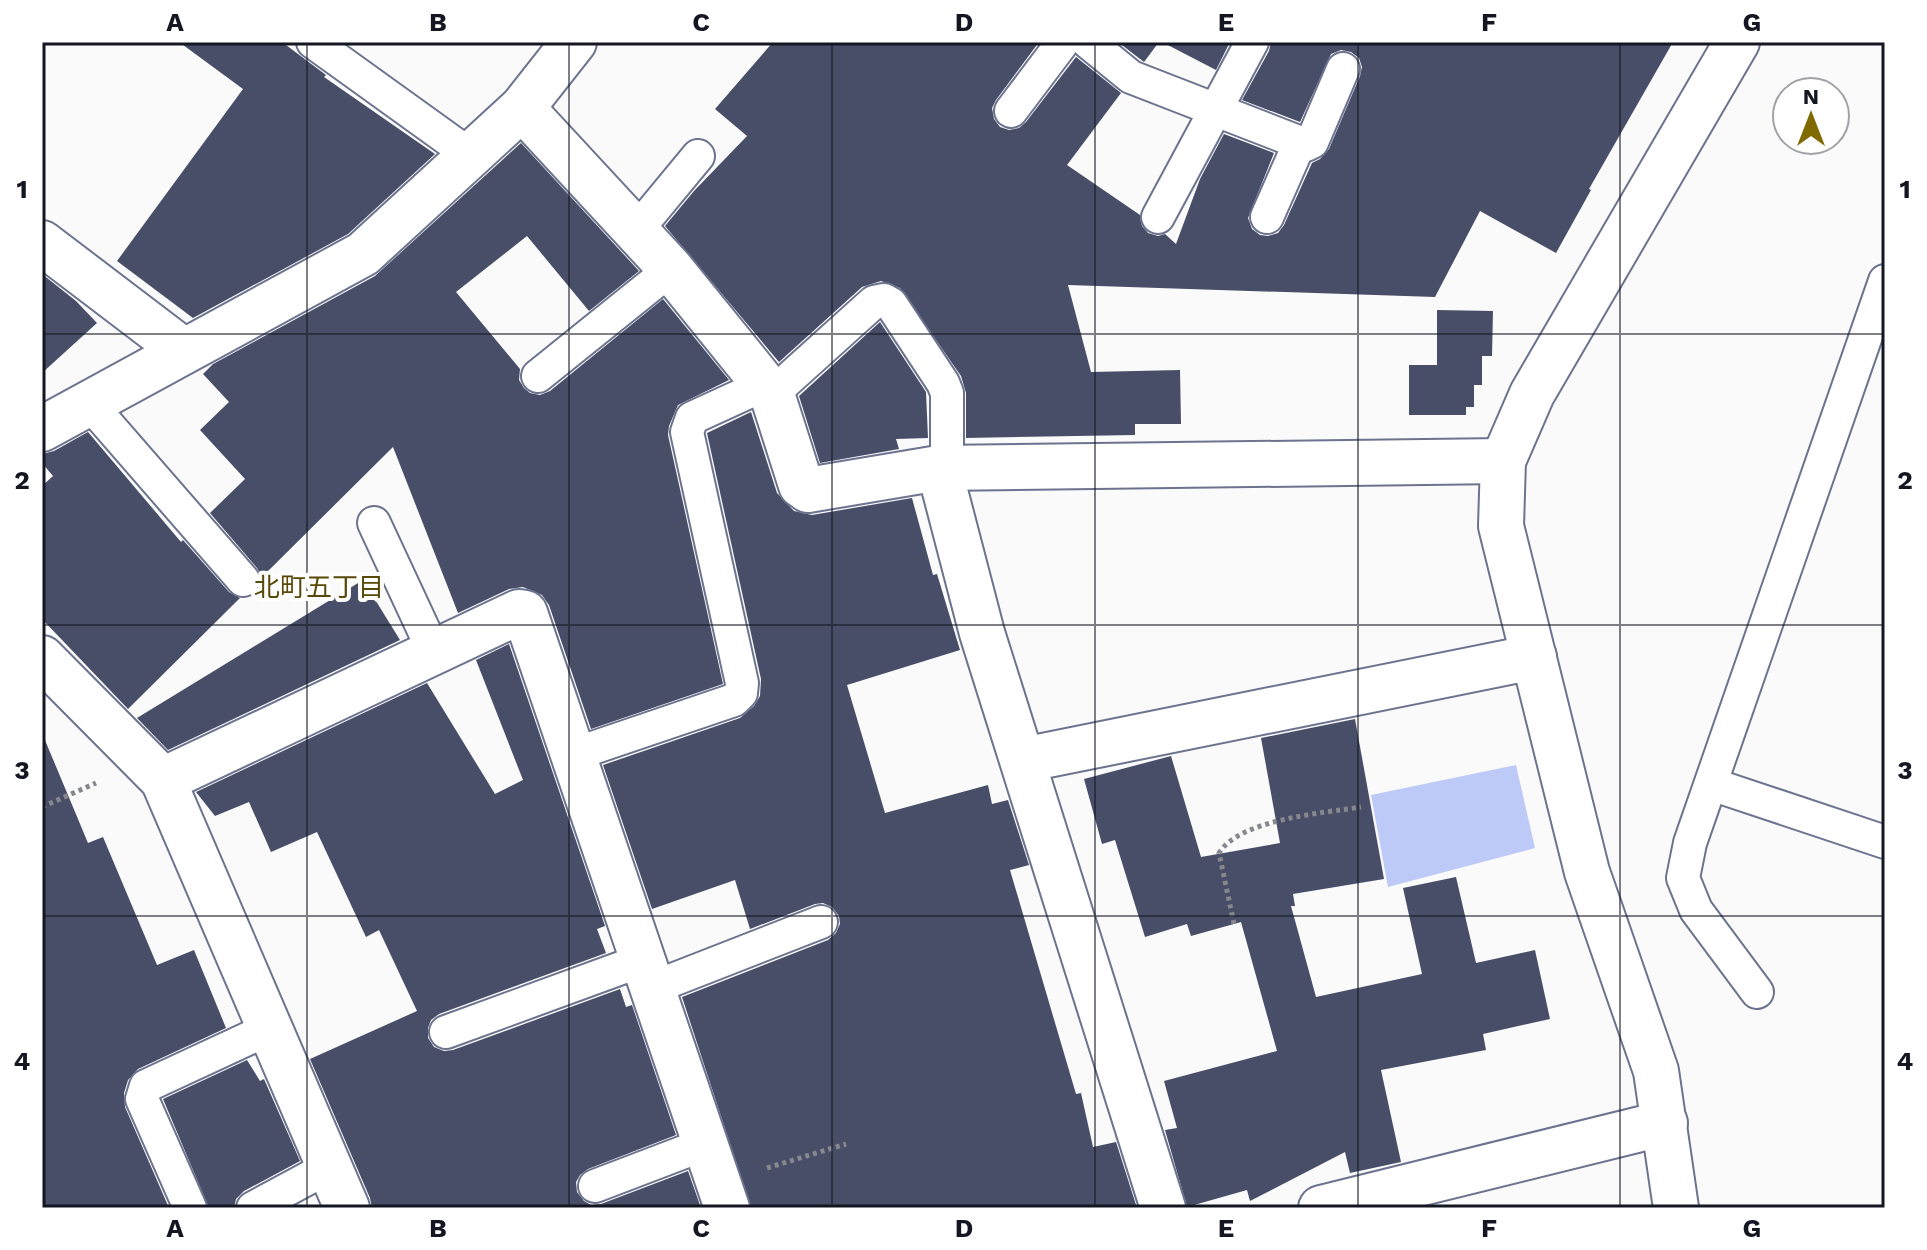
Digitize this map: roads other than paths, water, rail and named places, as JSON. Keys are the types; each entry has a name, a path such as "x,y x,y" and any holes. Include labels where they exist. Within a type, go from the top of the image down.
{"street":[{"path":"42,429 363,254 522,108 574,42"},
{"path":"1676,1208 1656,1071 1587,872 1501,526 1503,461 1532,394 1737,42"},
{"path":"522,108 671,269 768,390 801,485 808,490 943,468 1503,461"},
{"path":"42,243 184,351"},
{"path":"943,468 982,633 1163,1208"},
{"path":"163,780 519,612 525,613 717,1178"},
{"path":"1023,760 1534,657"},
{"path":"42,658 163,780 347,1208"},
{"path":"1321,1208 1665,1123"}],"lane":[{"path":"313,42 470,155"},
{"path":"1011,111 1063,42"},
{"path":"1088,42 1131,77 1306,145 1312,142 1343,69"},
{"path":"1158,217 1252,42"},
{"path":"1267,217 1300,142"},
{"path":"636,231 698,156"},
{"path":"538,376 671,269"},
{"path":"1757,992 1696,910 1683,878 1690,843 1885,281"},
{"path":"572,755 734,700 741,693 742,683 687,432 692,418 768,390 874,302 884,300 891,304 943,383 948,407 943,468"},
{"path":"89,403 243,580"},
{"path":"374,523 434,652"},
{"path":"1711,784 1885,842"},
{"path":"446,1032 821,922"},
{"path":"190,1208 142,1099 143,1091 146,1086 271,1028"},
{"path":"253,1208 329,1167"},
{"path":"595,1186 717,1178"}],"district":[{"name":"北町五丁目","path":"319,587"}]}
